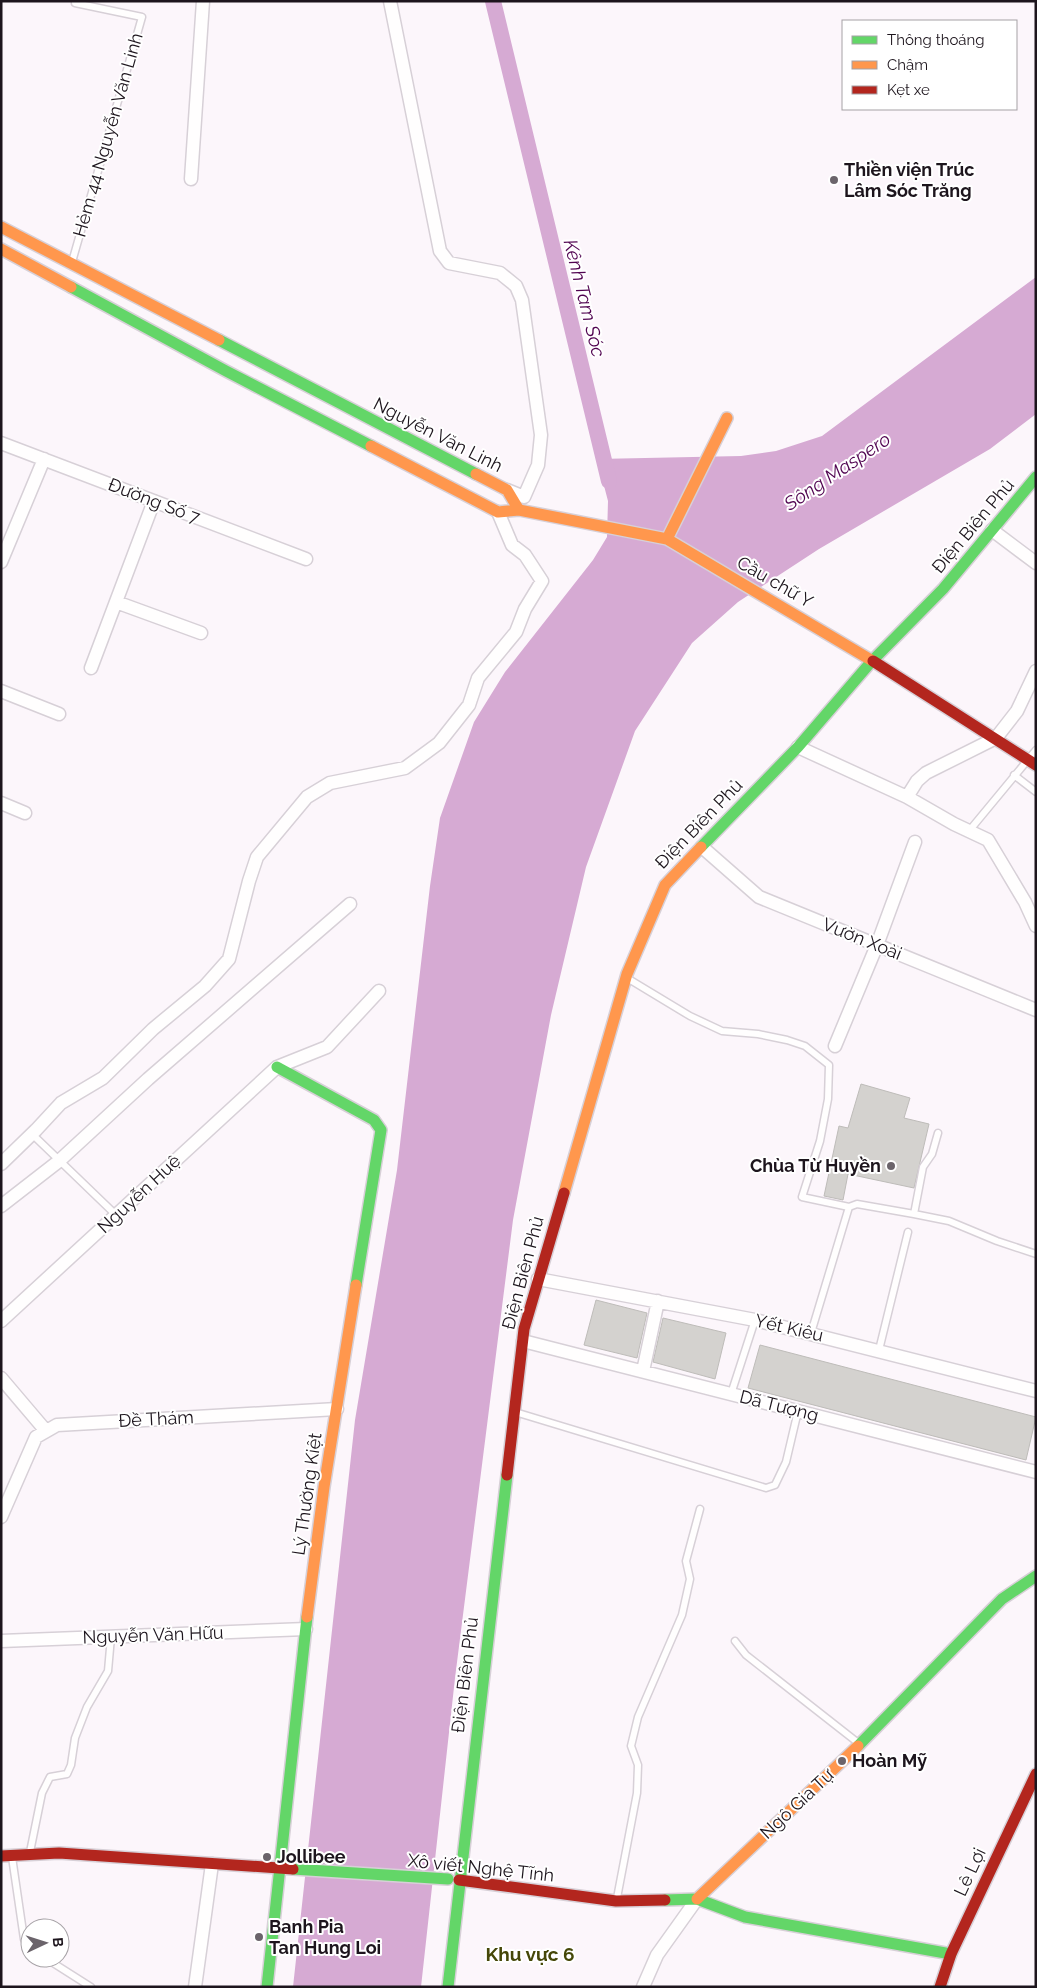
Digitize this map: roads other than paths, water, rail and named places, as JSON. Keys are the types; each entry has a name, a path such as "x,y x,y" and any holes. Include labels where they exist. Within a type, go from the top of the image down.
{"street":[{"path":"191,179 203,1"},
{"path":"390,1 440,250 449,263 500,273 516,286 522,300 541,435 538,465 524,497 507,490"},
{"name":"Nguyễn Văn Linh","path":"1,227 236,351 507,490 519,510"},
{"path":"1,249 226,371 498,512 519,510"},
{"path":"226,371 236,351"},
{"path":"667,539 727,418"},
{"name":"Đường Số 7","path":"1,443 306,560"},
{"path":"1,562 44,459"},
{"name":"Điện Biên Phủ","path":"448,1987 454,1879 522,1340 626,978 665,885 798,747 871,660 944,589 1036,477"},
{"path":"91,668 154,501"},
{"name":"Cầu chữ Y","path":"519,510 667,539 871,660 1032,762"},
{"path":"1,1164 61,1102 102,1078 153,1029 205,986 229,959 249,881 258,857 307,797 330,783 405,768 439,743 469,705 478,678 516,632 525,609 542,580 525,555 512,545 498,512"},
{"path":"992,530 1036,564"},
{"path":"116,602 200,634"},
{"path":"907,797 916,782 926,773 996,738 1017,710 1036,671"},
{"path":"1,691 59,714"},
{"path":"798,747 907,797 988,840 1025,902 1036,926"},
{"path":"1,803 26,813"},
{"path":"835,1046 877,945 916,842"},
{"name":"Vườn Xoài","path":"702,847 759,897 1036,1010"},
{"path":"1,1206 59,1160 148,1079 350,904"},
{"path":"278,1067 327,1047 379,991"},
{"name":"Nguyễn Huệ","path":"1,1321 278,1067"},
{"name":"Lý Thường Kiệt","path":"267,1987 282,1868 306,1629 337,1409 381,1130 374,1120 278,1067"},
{"name":"Yết Kiêu","path":"538,1279 755,1320 1036,1390"},
{"path":"643,1372 658,1301"},
{"name":"Dã Tượng","path":"522,1340 1036,1472"},
{"path":"1,1378 46,1431 36,1437 1,1517"},
{"name":"Đề Thám","path":"46,1431 57,1425 337,1409"},
{"name":"Ngô Gia Tự","path":"643,1987 657,1955 697,1899 860,1744 1002,1599 1036,1576"},
{"name":"Nguyễn Văn Hữu","path":"1,1641 306,1629"},
{"name":"Lê Lợi","path":"940,1987 951,1954 1036,1774"},
{"name":"Xô viết Nghệ Tĩnh","path":"7,1856 58,1853 454,1879 616,1901 697,1899 745,1917 951,1954"},
{"path":"195,1987 212,1864"}],"lane":[{"name":"Hẻm 44 Nguyễn Văn Linh","path":"71,264 142,17 75,3 75,1"},
{"path":"969,831 1014,775 1032,762 1036,750"},
{"path":"1014,775 1036,792"},
{"path":"626,978 690,1016 722,1031 758,1034 787,1040 805,1046 829,1066 828,1099 820,1141 802,1197 849,1207 857,1204 949,1222 1036,1254"},
{"path":"914,1214 923,1167 932,1154 938,1133"},
{"path":"32,1134 116,1215"},
{"path":"811,1333 849,1207"},
{"path":"878,1350 908,1232"},
{"path":"731,1394 755,1320"},
{"path":"514,1411 766,1488 775,1485 786,1462 798,1411"},
{"path":"616,1901 637,1793 638,1765 631,1746 638,1717 682,1615 690,1579 686,1561 700,1509"},
{"path":"29,1855 42,1793 50,1778 67,1774 75,1738 88,1707 108,1671 111,1637"},
{"path":"735,1641 746,1654 860,1744"},
{"path":"7,1856 20,1919"},
{"path":"61,1968 90,1987"}],"water":[{"name":"Sông Maspero","path":"1036,277 1036,414 990,449 819,549 738,602 692,643 635,731 586,867 551,1015 513,1220 455,1678 421,1987 293,1987 355,1420 397,1170 430,886 440,818 474,722 505,672 593,560 607,537 608,501 597,459 741,456 776,451 822,436"}],"waterway":[{"name":"Kênh Tam Sóc","path":"493,1 609,481"}],"place":[{"name":"Thiền viện Trúc Lâm Sóc Trăng","path":"834,180"},
{"name":"Chùa Từ Huyền","path":"891,1166"},
{"name":"Hoàn Mỹ","path":"842,1761"},
{"name":"Jollibee","path":"267,1857"},
{"name":"Banh Pia Tan Hung Loi","path":"259,1937"}],"district":[{"name":"Khu vực 6","path":"530,1954"}]}
